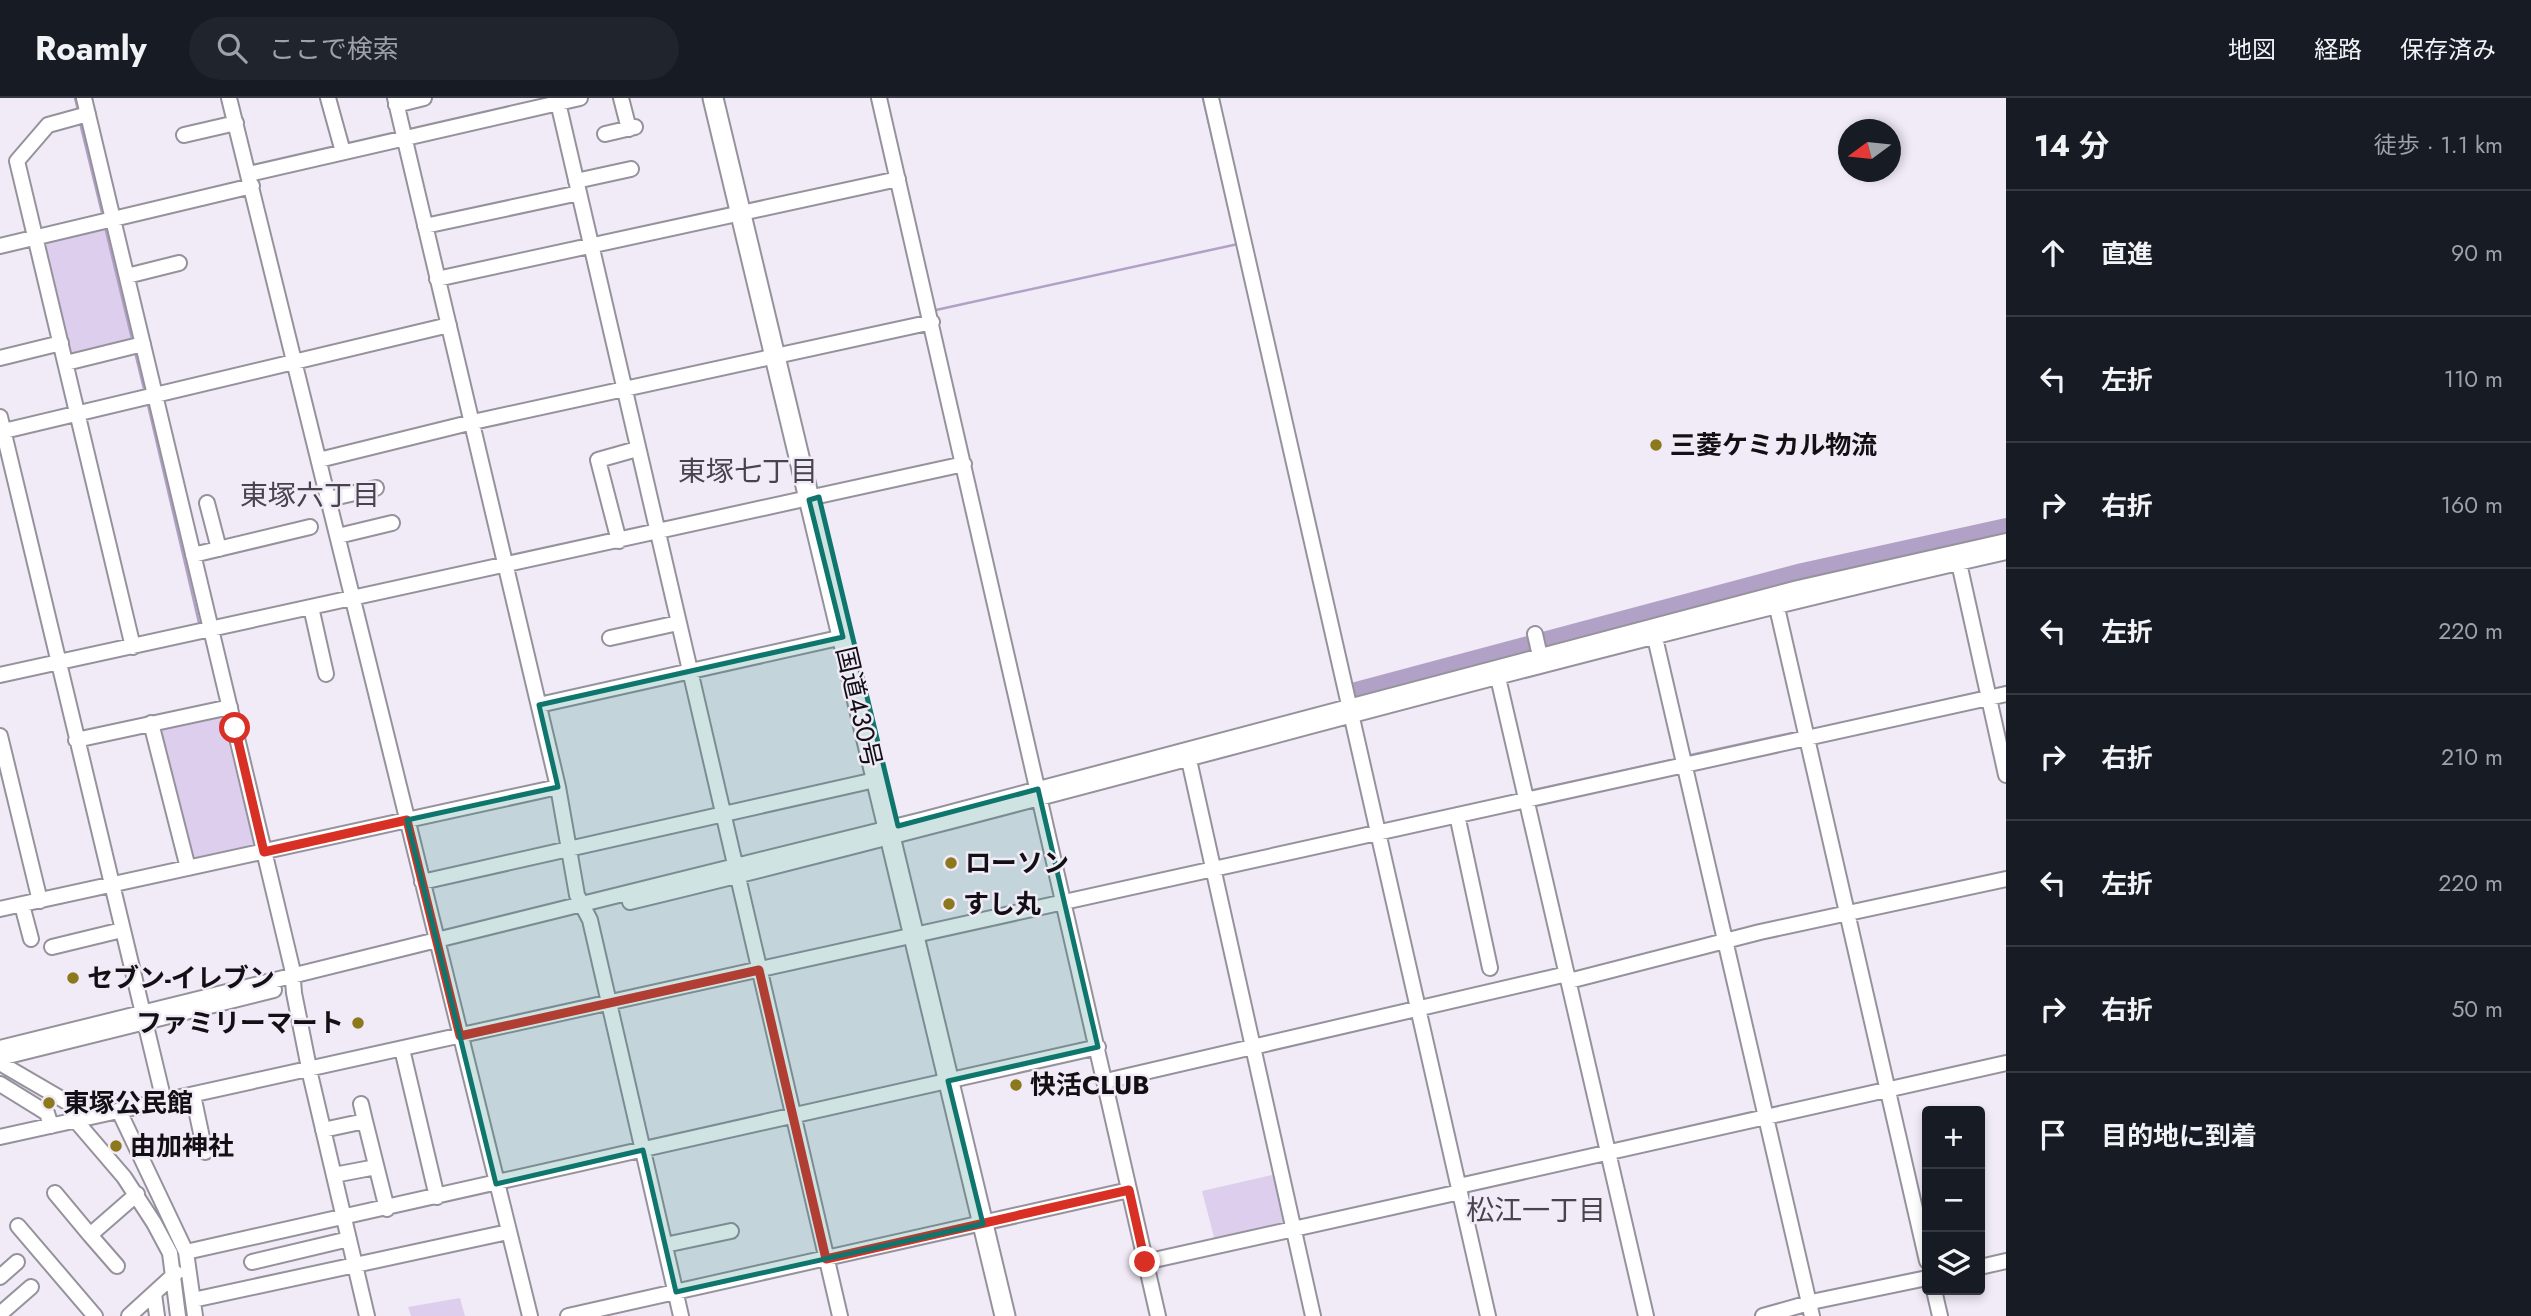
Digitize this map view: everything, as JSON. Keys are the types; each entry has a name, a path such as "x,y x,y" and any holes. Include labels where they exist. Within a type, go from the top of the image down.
{"highway":[{"name":"国道430号","path":"713,98 746,213 987,1222 1015,1316"},
{"name":"国道430号","path":"724,98 746,213"},
{"name":"国道430号","path":"814,498 875,780 894,833"},
{"name":"国道430号","path":"987,1222 1004,1316"}],"street":[{"path":"84,98 264,852 323,1130 367,1316"},
{"path":"229,98 530,1316"},
{"path":"328,98 343,152"},
{"path":"424,98 396,101 558,787 577,895 584,909 609,999 681,1316"},
{"path":"0,246 113,219 343,152 557,101 580,98"},
{"path":"605,134 632,128 621,98"},
{"path":"879,98 894,180 1039,794 1094,1048 1106,1081 1126,1191 1158,1316"},
{"path":"1211,98 1351,712 1375,831 1460,1189 1485,1315"},
{"path":"557,101 839,1316"},
{"path":"88,114 48,125 17,160 133,647"},
{"path":"184,135 236,123"},
{"path":"425,226 577,187 631,169"},
{"path":"437,279 894,180"},
{"path":"127,276 179,263"},
{"path":"319,460 473,422 928,323"},
{"path":"163,1097 1,427 78,413 449,325"},
{"path":"0,358 61,343"},
{"path":"66,363 143,344"},
{"path":"619,541 598,460 637,449"},
{"path":"0,675 960,465"},
{"path":"329,499 376,488"},
{"path":"208,503 219,549"},
{"path":"338,536 393,523"},
{"path":"194,555 310,527"},
{"path":"178,1316 170,1253 137,1194 74,1116 72,1105 5,1066 0,1059 144,1018 894,833 1351,712 1497,673 1539,651 1653,631 2006,541"},
{"path":"1776,600 2006,552"},
{"path":"1959,563 2006,775"},
{"path":"1776,600 1922,1239"},
{"path":"311,607 326,674"},
{"path":"610,638 678,623"},
{"path":"1653,631 1807,1308"},
{"path":"539,705 843,637"},
{"path":"1497,673 1646,1316"},
{"path":"0,1137 74,1116 119,1111 163,1097 193,1095 310,1065 402,1049 459,1032 758,966 920,935 1212,865 1457,815 1526,794 1806,738 2006,694"},
{"path":"76,740 230,707"},
{"path":"151,723 188,868"},
{"path":"0,736 40,901"},
{"path":"1188,755 1313,1316"},
{"path":"422,882 875,780"},
{"path":"0,909 558,787"},
{"path":"1457,815 1490,968"},
{"path":"1106,1081 2006,879"},
{"path":"22,905 31,939"},
{"path":"52,947 122,930"},
{"path":"0,1048 144,1018"},
{"path":"129,1316 173,1277 186,1257 344,1218 1094,1048"},
{"path":"402,1049 437,1198"},
{"path":"1145,1262 1294,1229 1608,1152 2006,1063"},
{"path":"0,1084 50,1122"},
{"path":"193,1095 205,1152"},
{"path":"361,1104 387,1209"},
{"path":"119,1111 186,1257 195,1316"},
{"path":"323,1130 365,1121"},
{"path":"334,1175 376,1167"},
{"path":"568,1316 1126,1191"},
{"path":"55,1193 117,1266"},
{"path":"90,1235 137,1194"},
{"path":"18,1226 95,1316"},
{"path":"665,1245 732,1231"},
{"path":"193,1300 354,1263 508,1232"},
{"path":"252,1262 349,1239"},
{"path":"1985,1266 2006,1261"},
{"path":"0,1277 17,1262"},
{"path":"1763,1316 1807,1308 1922,1279"},
{"path":"0,1314 31,1287"},
{"path":"154,1294 157,1316"},
{"path":"1935,1295 1940,1316"}],"highlighted area":[{"path":"819,497 898,826 1038,789 1098,1047 948,1081 983,1224 676,1292 643,1150 496,1184 407,820 558,787 539,705 843,637 809,500"}],"shaded area":[{"path":"102,226 107,229 134,339 69,356 42,243"},
{"path":"219,713 222,716 254,845 193,862 157,730"},
{"path":"1276,1174 1288,1223 1215,1241 1202,1191"},
{"path":"460,1298 465,1316 411,1316 408,1307"}],"waterway":[{"path":"75,98 78,110"},
{"path":"1203,98 1224,188"},
{"path":"81,127 102,213"},
{"path":"106,231 132,339"},
{"path":"936,310 1238,244"},
{"path":"135,352 144,389"},
{"path":"148,405 200,627"},
{"path":"1352,691 1802,571 2006,526"},
{"path":"1645,613 1646,618"},
{"path":"1995,689 2006,686"},
{"path":"1820,728 1981,692"},
{"path":"1686,756 1792,733"},
{"path":"1529,791 1676,759"},
{"path":"1396,822 1519,794"}],"place":[{"name":"三菱ケミカル物流","path":"1656,445"},
{"name":"ローソン","path":"951,863"},
{"name":"すし丸","path":"949,904"},
{"name":"セブン-イレブン","path":"73,978"},
{"name":"ファミリーマート","path":"358,1023"},
{"name":"快活CLUB","path":"1016,1085"},
{"name":"東塚公民館","path":"49,1103"},
{"name":"由加神社","path":"116,1146"}],"district":[{"name":"東塚七丁目","path":"748,471"},
{"name":"東塚六丁目","path":"310,495"},
{"name":"松江一丁目","path":"1536,1210"}],"route":[{"path":"235,728 264,852 407,820 460,1036 759,970 826,1259 1129,1190 1145,1262"}]}
